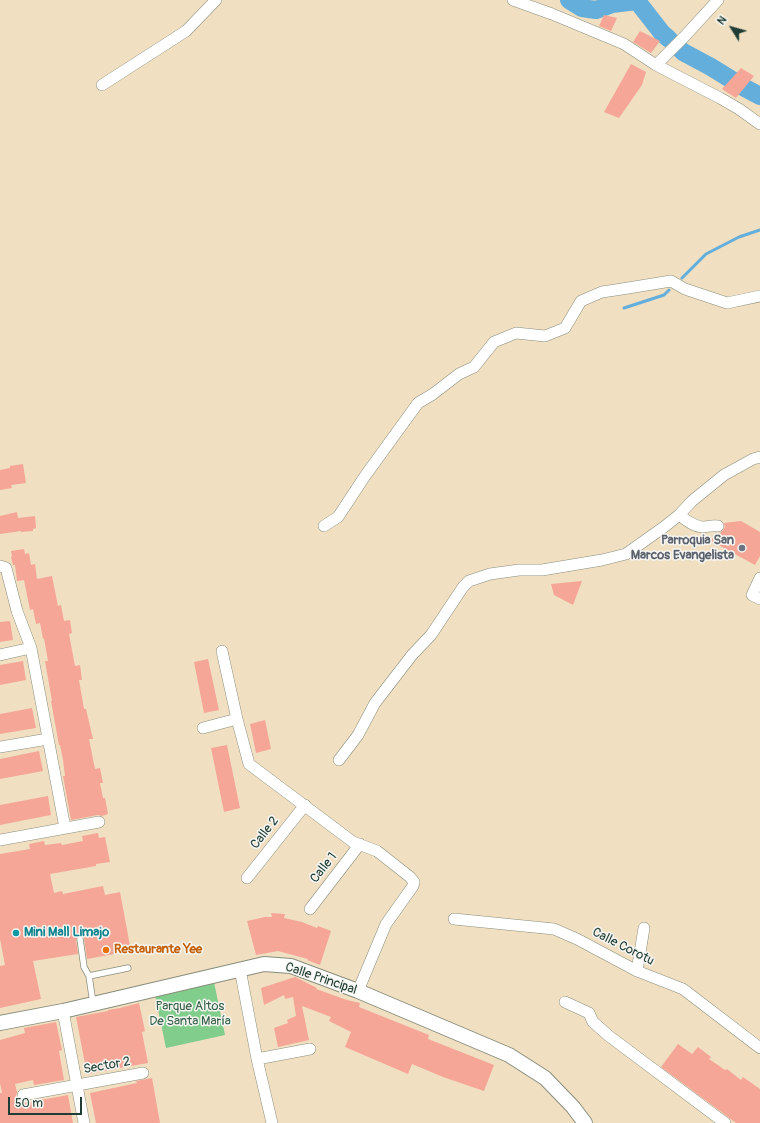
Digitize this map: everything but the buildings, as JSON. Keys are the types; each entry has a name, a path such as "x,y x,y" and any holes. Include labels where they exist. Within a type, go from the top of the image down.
{"street":[{"path":"102,85 186,31 216,0"},
{"path":"513,0 552,14 624,44 656,65 739,109 760,124"},
{"path":"656,65 718,0"},
{"path":"324,526 338,517 365,476 418,403 459,374 474,367 494,342 516,333 545,336 565,328 581,301 602,292 671,281 685,289 727,304 760,296"},
{"path":"339,760 358,735 375,703 412,655 431,635 463,587 469,581 490,574 518,570 542,570 602,560 626,554 664,527 692,501 724,475 753,459 760,457"},
{"path":"678,515 691,524 703,527 712,525 718,526"},
{"path":"0,566 6,568 17,611 31,648 65,828"},
{"path":"760,578 752,595 760,599"},
{"path":"0,655 31,648"},
{"path":"222,652 237,720 249,764 353,842 377,851 410,877 414,882 413,886 386,924 358,992"},
{"path":"204,728 237,720"},
{"path":"0,747 48,739"},
{"name":"Calle 2","path":"247,878 305,805"},
{"path":"0,840 99,822"},
{"name":"Calle 1","path":"310,909 360,844"},
{"name":"Calle Corotu","path":"454,919 554,929 577,939 637,971 683,989 760,1048"},
{"path":"637,971 644,928"},
{"name":"Calle Principal","path":"0,1023 264,964 291,966 358,992 509,1055 544,1078 573,1106 585,1123"},
{"path":"240,969 257,1059 272,1123"},
{"path":"565,1002 589,1013 594,1022 609,1036 725,1123"},
{"path":"63,1010 84,1123"},
{"path":"257,1059 310,1049"},
{"name":"Sector 2","path":"23,1095 143,1073"}],"lane":[{"path":"80,939 84,967 89,976 93,1003"},
{"path":"89,976 128,968"}],"green space":[{"name":"Parque Altos De Santa María","path":"214,982 225,1035 166,1048 155,995"}],"waterway":[{"path":"569,0 582,8 596,10 612,4 637,1 662,33 669,39"},
{"path":"680,49 760,96"},
{"path":"682,278 706,254 739,237 760,230"},
{"path":"624,308 664,295 669,290"}],"place":[{"name":"Parroquia San Marcos Evangelista","path":"742,548"},
{"name":"Mini Mall Limajo","path":"16,933"},
{"name":"Restaurante Yee","path":"106,950"}]}
